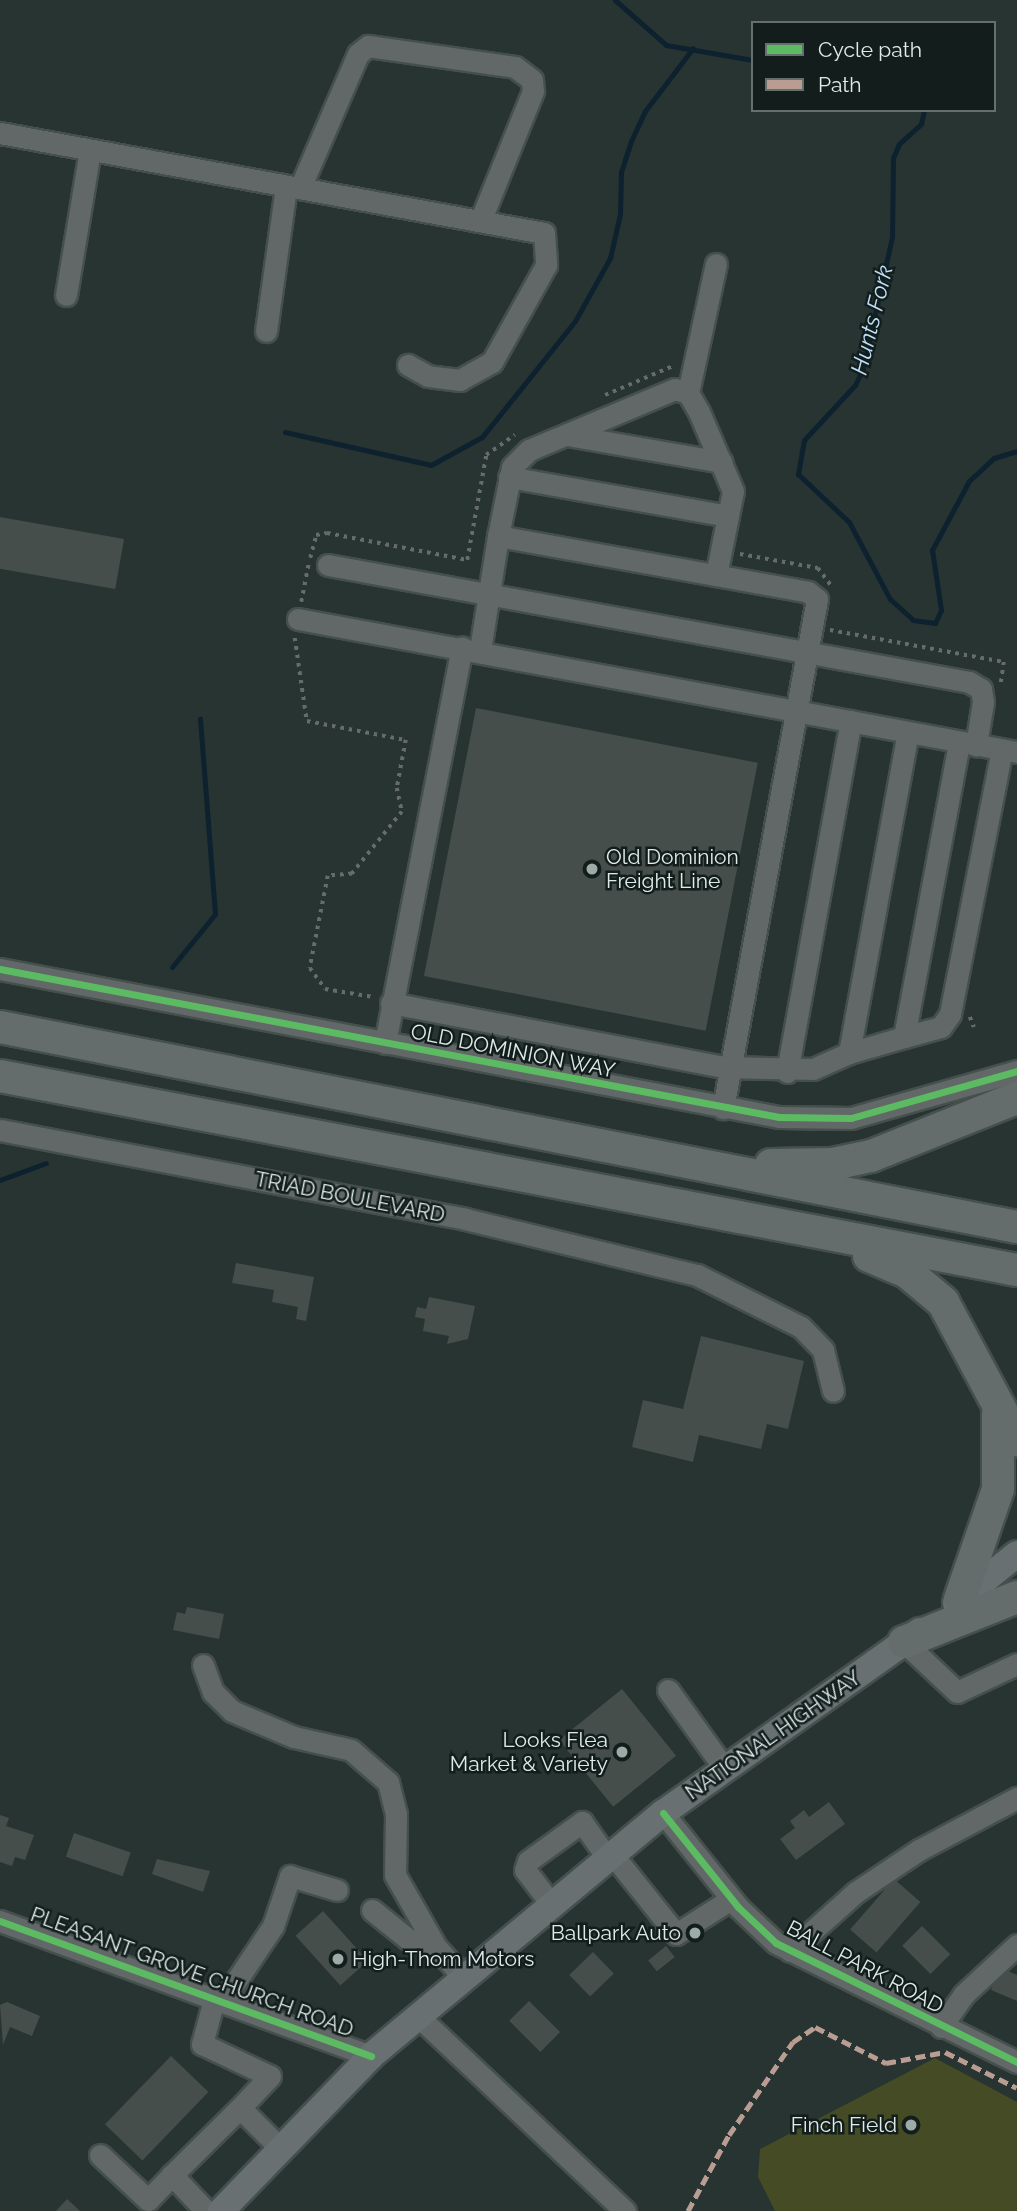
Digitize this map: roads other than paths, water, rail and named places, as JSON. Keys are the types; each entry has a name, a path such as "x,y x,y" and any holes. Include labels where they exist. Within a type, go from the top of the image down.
{"highway":[{"path":"0,1027 1017,1227"},
{"path":"0,1076 1017,1270"},
{"path":"562,1138 779,1166 833,1164 871,1156 1017,1098"},
{"path":"782,1227 890,1264 924,1283 943,1302 1017,1440"},
{"path":"960,1599 998,1489 997,1403"},
{"path":"904,1642 1017,1597"}],"main road":[{"name":"NATIONAL HIGHWAY","path":"221,2211 371,2056 663,1813 904,1642 1017,1554"}],"street":[{"path":"266,331 293,187 358,54 368,46 514,67 532,80 533,91 481,219"},
{"path":"0,133 539,229 547,242 546,265 500,351 474,376 443,379 408,365"},
{"path":"66,295 90,150"},
{"path":"716,264 688,393 722,462 733,491 716,575"},
{"path":"384,1043 471,649 490,591 509,477 529,450 661,393 688,393"},
{"path":"567,435 722,462"},
{"path":"509,477 728,516"},
{"path":"498,536 808,592 819,610 796,710 723,1108"},
{"path":"328,565 490,591 969,682 981,690 984,702 968,743 904,1037"},
{"path":"298,619 1009,751 950,1014 942,1027 849,1053 813,1069 787,1072 731,1065 391,1003"},
{"path":"787,1072 851,721"},
{"path":"849,1053 908,732"},
{"name":"OLD DOMINION WAY","path":"0,970 779,1117 851,1118 1017,1071"},
{"name":"TRIAD BOULEVARD","path":"0,1130 465,1219 696,1276 801,1326 823,1350 833,1391"},
{"path":"904,1642 957,1692 1017,1664"},
{"path":"203,1665 213,1692 232,1711 294,1737 351,1750 388,1782 395,1800 395,1875 436,1947 464,1979"},
{"path":"668,1690 725,1769"},
{"path":"790,1951 856,1892 919,1850 1017,1798"},
{"name":"BALL PARK ROAD","path":"663,1813 731,1899 790,1951 1017,2062"},
{"path":"552,1905 525,1870 528,1861 582,1822 676,1934 731,1899"},
{"path":"100,2155 148,2200 270,2076 202,2043 219,1998 273,1926 290,1876 337,1890"},
{"path":"372,1910 408,1939 436,1947"},
{"name":"PLEASANT GROVE CHURCH ROAD","path":"0,1921 219,1998 371,2056"},
{"path":"942,2027 963,1995 1017,1945"},
{"path":"419,2017 625,2211"},
{"path":"240,2108 281,2150"},
{"path":"172,2175 206,2211"}],"waterway":[{"name":"Hunts Fork","path":"615,0 666,45 751,60"},
{"path":"285,432 431,465 482,437 575,321 610,258 620,214 621,172 631,141 645,111 693,48"},
{"name":"Hunts Fork","path":"924,112 921,124 899,144 893,158 892,237 863,368 855,385 804,440 798,474 849,522 890,599 913,620 935,623 941,610 932,550 969,481 994,458 1017,451"},
{"path":"172,967 215,914 200,719"},
{"path":"0,1180 46,1163"}],"place":[{"name":"Old Dominion Freight Line","path":"592,869"},
{"name":"Looks Flea Market & Variety","path":"622,1752"},
{"name":"Ballpark Auto","path":"695,1933"},
{"name":"High-Thom Motors","path":"338,1959"},
{"name":"Finch Field","path":"911,2125"}]}
